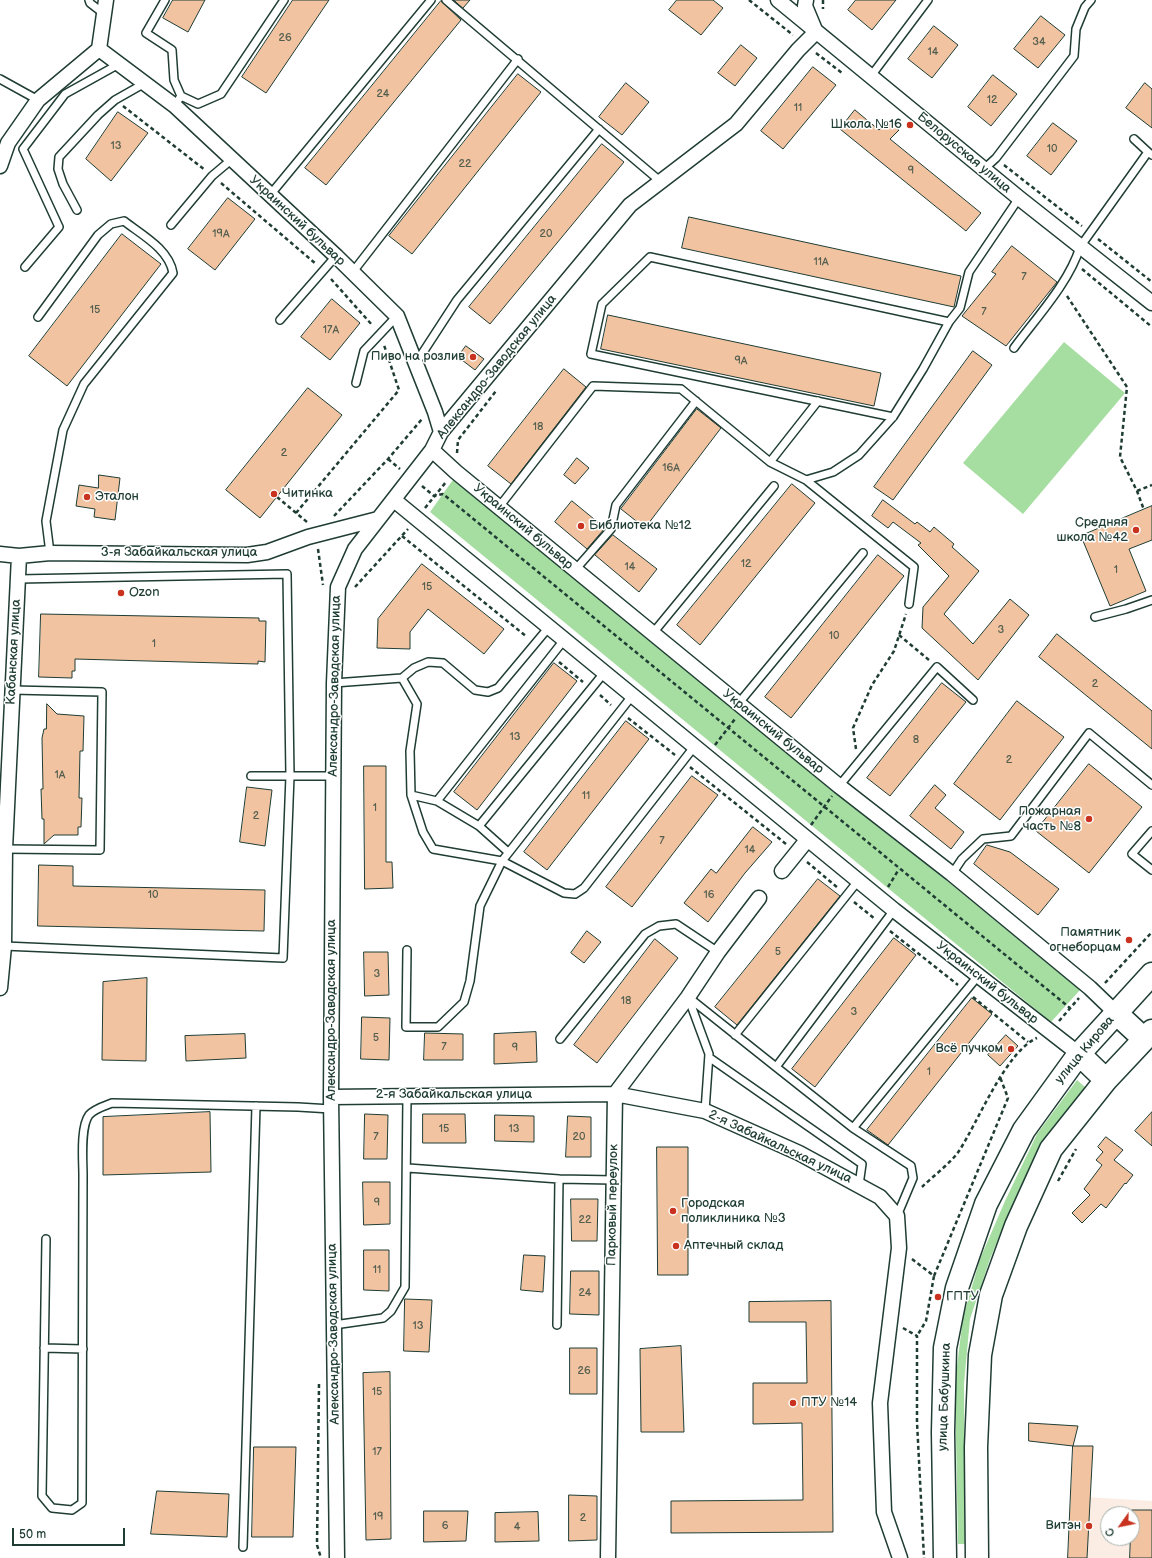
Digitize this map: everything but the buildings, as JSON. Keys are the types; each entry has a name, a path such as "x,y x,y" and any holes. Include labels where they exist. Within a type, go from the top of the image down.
{"main road":[{"name":"улица Кирова","path":"1024,1130 1079,1054 1152,974"},
{"path":"977,1558 976,1447 981,1347 991,1295 1016,1226 1051,1149 1106,1080 1148,1038 1116,1013"},
{"path":"1079,1054 1106,1080"},
{"name":"улица Бабушкина","path":"945,1558 943,1432 945,1348 957,1288 986,1204 1024,1130"}],"street":[{"name":"Белорусская улица","path":"778,0 1080,247 1150,298"},
{"path":"806,0 805,6 816,32"},
{"path":"0,166 8,144 38,100 99,49 104,6"},
{"name":"Александро-Заводская улица","path":"337,1558 331,1103 334,683 338,587 355,549 432,450 441,432 630,205 736,124 798,50 816,32"},
{"name":"Украинский бульвар","path":"99,49 145,83 178,101 231,160 336,256 352,274 397,316 435,412 441,432"},
{"name":"Украинский бульвар","path":"432,450 456,472 839,786 952,874 1090,988 1116,1013"},
{"name":"Украинский бульвар","path":"394,500 858,881 1079,1054"},
{"name":"3-я Забайкальская улица","path":"0,554 19,556 50,553 247,555 267,552 308,537 378,519"},
{"name":"Кабанская улица","path":"0,988 4,946 5,849 19,556"},
{"path":"782,871 805,838"},
{"path":"615,1094 688,997 718,952 759,898"},
{"name":"2-я Забайкальская улица","path":"331,1103 407,1096 615,1094 705,1111 792,1150 859,1184 880,1197 897,1216"},
{"name":"Парковый переулок","path":"608,1558 615,1094"},
{"path":"897,1216 899,1248 880,1403 884,1512 900,1558"}],"lane":[{"path":"89,0 90,3 104,6"},
{"path":"165,0 146,33 172,50 174,80 178,101 198,104 221,94 284,0"},
{"path":"270,195 431,0"},
{"path":"446,0 518,59 660,181"},
{"path":"871,76 928,0"},
{"path":"984,169 996,158 1074,56 1076,29 1085,7 1091,0"},
{"path":"352,274 518,59"},
{"path":"25,267 59,227 23,149 65,94 119,64"},
{"path":"0,79 38,100"},
{"path":"77,210 63,184 58,169 59,157 98,115 115,100 145,83"},
{"path":"416,363 457,300 599,129"},
{"path":"1014,348 1075,263 1080,247 1150,153 1134,139"},
{"path":"171,225 212,176 231,160"},
{"path":"806,480 833,472 859,455 893,417 924,369 949,322 960,308 969,272 1019,198"},
{"path":"38,318 98,235 111,224 124,221 161,249 171,263 173,273 84,384 63,430 46,522 50,553"},
{"path":"280,320 336,256"},
{"path":"893,417 591,354 602,304 650,257 949,322"},
{"path":"356,383 364,351 397,316"},
{"path":"499,507 593,386 681,389 770,462 806,480 914,567 909,604"},
{"path":"770,462 818,401"},
{"path":"575,570 611,529 616,504 696,402"},
{"path":"653,633 774,486"},
{"path":"741,706 862,553"},
{"path":"4,946 283,958 290,776 287,574 18,579"},
{"path":"1095,616 1126,609 1152,600"},
{"path":"334,683 402,678 414,668 428,662 443,664 475,690 488,692 498,688 534,643 549,627"},
{"path":"436,802 564,640"},
{"path":"839,786 937,667 973,700"},
{"path":"479,826 590,688 604,673"},
{"path":"402,678 417,704 410,751 411,795 423,832 432,849 502,861 564,893 574,894 584,888 694,747"},
{"path":"5,849 100,850 102,692 12,690"},
{"path":"407,950 406,1027 438,1027 464,1002 470,981 480,906 502,861 632,696"},
{"path":"952,874 962,858 983,839 1011,836 1089,733 1152,785"},
{"path":"251,776 333,776"},
{"path":"411,795 436,802 479,826 508,852"},
{"path":"1152,831 1132,854 1152,870"},
{"path":"736,1035 858,881"},
{"path":"776,1067 894,910"},
{"path":"560,1039 645,934 659,926 676,924 718,952"},
{"path":"853,1128 978,976"},
{"path":"688,997 853,1128 910,1166 913,1178 897,1216"},
{"path":"688,997 710,1058 705,1111"},
{"path":"710,1058 862,1164 859,1184"},
{"path":"334,1324 383,1318 391,1311 405,1287 408,1168 407,1096"},
{"path":"46,1238 42,1496 52,1508 72,1510 82,1503 83,1160 84,1128 89,1116 98,1109 112,1103 256,1106 331,1103"},
{"path":"244,1547 256,1106"},
{"path":"408,1168 559,1179 614,1180"},
{"path":"557,1325 559,1179"},
{"path":"44,1348 83,1349"}],"path":[{"path":"1060,285 1127,387 1120,457 1138,491 1144,510"},
{"path":"351,591 456,472 458,440 497,389"},
{"path":"388,459 434,496"},
{"path":"1138,491 1152,485"},
{"path":"434,496 443,494 727,729 1070,1008"},
{"path":"277,497 293,510"},
{"path":"401,536 534,643"},
{"path":"859,762 853,728 872,685 894,651 909,604"},
{"path":"899,635 937,667"},
{"path":"551,655 590,688 796,852 883,925 1028,1042"},
{"path":"694,771 727,729 741,706"},
{"path":"805,838 839,786"},
{"path":"917,1336 926,1321 934,1276 1008,1098 1000,1077"},
{"path":"1058,1182 1077,1148"},
{"path":"911,1258 934,1276"}],"shaded area":[{"name":"Витэн","path":"1071,1496 1152,1501 1152,1558 1068,1558"}],"green space":[{"path":"1064,342 1125,393 1023,514 963,463"},
{"path":"455,477 1080,990 1051,1022 430,512"},
{"path":"1077,1080 1085,1087 1046,1137 1013,1203 990,1259 970,1319 964,1384 965,1544 958,1544 955,1383 963,1317 980,1259 1005,1201 1037,1134"}],"place":[{"name":"Школа №16","path":"910,125"},
{"name":"Пиво на розлив","path":"473,357"},
{"name":"Читинка","path":"274,494"},
{"name":"Эталон","path":"87,497"},
{"name":"Библиотека №12","path":"581,526"},
{"name":"Средняя школа №42","path":"1136,530"},
{"name":"Ozon","path":"121,593"},
{"name":"Пожарная часть №8","path":"1089,819"},
{"name":"Памятник огнеборцам","path":"1129,940"},
{"name":"Всё пучком","path":"1011,1049"},
{"name":"Городская поликлиника №3","path":"673,1211"},
{"name":"Аптечный склад","path":"676,1246"},
{"name":"ГПТУ","path":"938,1297"},
{"name":"ПТУ №14","path":"793,1403"},
{"name":"Витэн","path":"1089,1526"}]}
